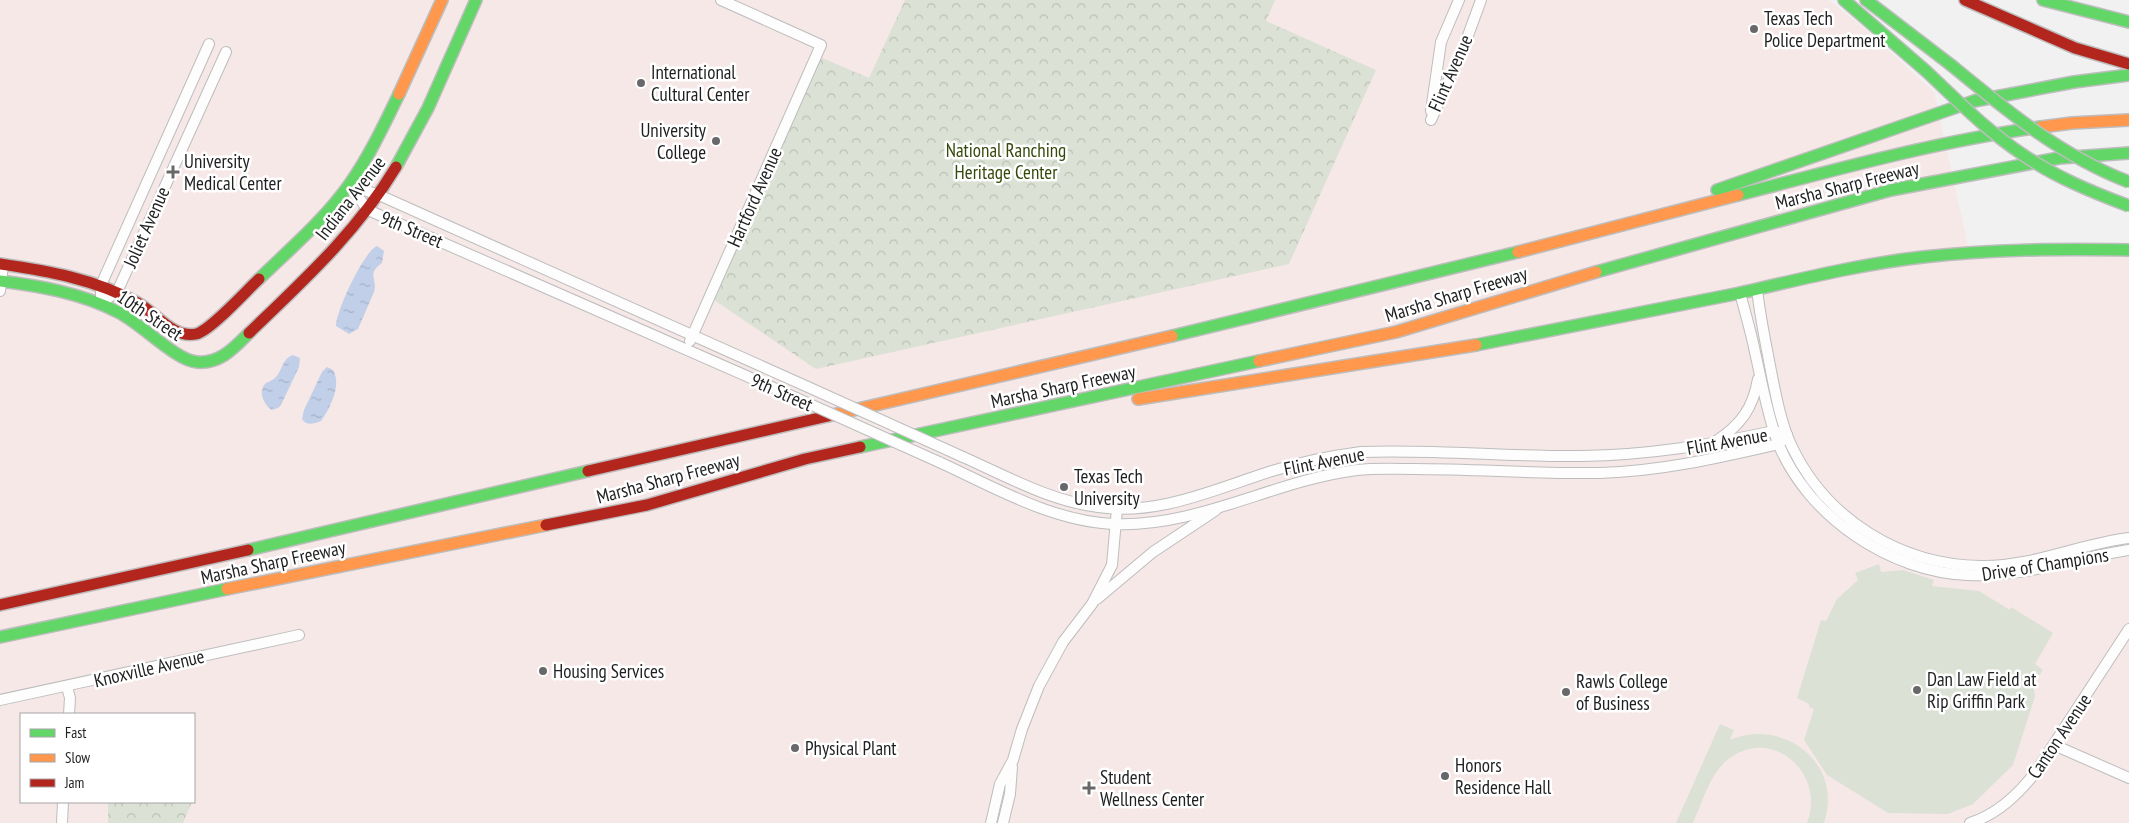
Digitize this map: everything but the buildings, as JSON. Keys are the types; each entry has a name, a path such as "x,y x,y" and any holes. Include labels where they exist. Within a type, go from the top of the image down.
{"main road":[{"name":"Indiana Avenue","path":"191,336 200,334 211,326 314,226 349,185 382,132 442,0"},
{"name":"Indiana Avenue","path":"192,361 210,361 222,357 233,350 331,252 368,210 408,150 476,0"},
{"path":"1844,0 2007,144 2047,170 2083,189 2129,206"},
{"path":"1866,0 1951,65 2023,124 2061,150 2112,176 2129,182"},
{"path":"1966,0 2076,48 2129,64"},
{"path":"2043,0 2129,22"},
{"path":"1594,233 1974,102 2074,82 2129,75"},
{"name":"Marsha Sharp Freeway","path":"0,605 260,548 1064,362 1594,233 1896,154 1983,135 2072,123 2129,120"},
{"name":"Marsha Sharp Freeway","path":"0,637 265,581 647,505 805,459 1396,332 1555,283 1891,190 2059,158 2129,153"},
{"path":"934,431 962,434 1089,406 1490,343 1876,264 1936,256 2033,250 2129,250"},
{"name":"10th Street","path":"2,264 58,272 101,284 151,311 179,333 191,336"},
{"name":"10th Street","path":"0,284 62,290 101,303 130,318 180,357 192,361"}],"street":[{"name":"Hartford Avenue","path":"686,350 821,45 721,0"},
{"name":"Flint Avenue","path":"1459,0 1441,42 1433,86 1431,120 1466,41 1481,0"},
{"name":"Joliet Avenue","path":"101,303 101,284 210,44"},
{"name":"Joliet Avenue","path":"101,303 117,292 226,52"},
{"name":"9th Street","path":"349,185 379,195 1058,498 1098,507 1117,509"},
{"name":"9th Street","path":"349,185 368,210 783,392 1039,507 1082,520 1115,524"},
{"path":"0,284 2,264"},
{"name":"Drive of Champions","path":"1757,289 1776,392 1787,435 1806,473 1831,504 1862,529 1896,548 1917,556 1954,564 1981,566 2046,558 2129,538"},
{"name":"Drive of Champions","path":"1740,293 1774,431 1779,444 1802,484 1834,519 1868,545 1924,568 1968,575 2017,572 2129,550"},
{"path":"1712,444 1734,428 1746,416 1754,400 1760,373"},
{"name":"Flint Avenue","path":"1003,823 1010,794 1013,760 1022,729 1039,686 1064,642 1092,604 1112,565 1115,546 1115,524 1117,509 1164,505 1291,466 1326,457 1361,452 1583,456 1655,453 1712,444 1774,431 1787,435 1779,444 1678,467 1634,472 1586,473 1448,468 1360,470 1324,476 1176,518 1115,524"},
{"name":"Flint Avenue","path":"1092,604 1153,552 1182,531 1227,504"},
{"name":"Canton Avenue","path":"1970,823 1999,808 2021,791 2054,745 2129,629"},
{"name":"Knoxville Avenue","path":"0,700 67,687 299,635"},
{"path":"67,687 70,698 69,713"},
{"path":"2054,745 2129,778"},
{"name":"Flint Avenue","path":"991,823 1000,784 1013,760"},
{"path":"62,823 63,803"}],"shaded area":[{"name":"Texas Tech University","path":"0,0 1829,0 1864,28 1934,92 1971,259 2129,255 2129,823 0,823"}],"green space":[{"name":"National Ranching Heritage Center","path":"905,0 1275,0 1266,21 1376,70 1289,264 816,369 714,300 820,57 869,78"},
{"name":"Dan Law Field at Rip Griffin Park","path":"1879,564 1881,572 1903,570 1934,580 1932,586 1979,591 2010,610 2011,607 2053,633 2035,664 2043,670 2033,684 2035,696 2013,765 1973,804 1948,814 1888,813 1827,775 1804,740 1814,709 1797,698 1821,620 1826,621 1837,599 1858,580 1855,573"},
{"path":"1720,724 1734,730 1730,740 1750,735 1770,735 1789,741 1805,751 1817,765 1825,782 1828,802 1824,823 1807,823 1811,804 1809,786 1801,771 1790,758 1775,750 1759,748 1742,751 1725,762 1710,783 1693,823 1676,823"},
{"path":"108,803 192,803 183,823 108,823"}],"water":[{"path":"377,246 384,251 382,263 373,274 374,292 358,329 349,334 336,326 337,318 358,270 365,258"},
{"path":"293,355 300,358 299,367 281,405 272,410 266,405 263,398 263,386 276,377 285,362"},
{"path":"327,367 333,370 335,376 336,389 334,396 321,421 308,424 302,419 304,410 322,372"}],"traffic: fast":[{"path":"396,167 428,108 476,0"},
{"path":"1844,0 1926,71"},
{"path":"1866,0 1951,65"},
{"path":"2043,0 2129,22"},
{"path":"1951,65 2014,115 2058,146 2080,159 2129,182"},
{"path":"1926,71 1984,125 2022,154 2061,177 2129,206"},
{"path":"1717,190 1974,101 2074,82 2129,75"},
{"path":"259,279 318,222 349,185 370,152 399,94"},
{"path":"1738,195 1926,148 2041,127"},
{"path":"1596,272 1891,190 2059,158 2129,153"},
{"path":"1740,293 1808,277 1923,257 2026,250 2129,250"},
{"path":"1172,336 1518,252"},
{"path":"0,281 60,291 104,305 127,317 169,349 189,360 197,362 220,358 249,333"},
{"path":"1476,345 1740,293"},
{"path":"860,447 1259,361"},
{"path":"248,550 588,471"},
{"path":"0,637 227,589"}],"traffic: slow":[{"path":"399,94 442,0"},
{"path":"2041,127 2072,123 2129,120"},
{"path":"1518,252 1738,195"},
{"path":"1259,361 1396,332 1596,272"},
{"path":"828,416 1172,336"},
{"path":"1138,399 1476,345"},
{"path":"227,589 546,525"}],"traffic: jam":[{"path":"1965,0 2075,48 2129,64"},
{"path":"249,333 309,275 347,234 381,191 396,167"},
{"path":"0,264 71,277 105,288 138,303 172,329 188,335 196,334 210,326 259,279"},
{"path":"588,471 828,416"},
{"path":"546,525 647,505 805,459 860,447"},
{"path":"0,605 248,550"}],"place":[{"name":"Texas Tech Police Department","path":"1754,29"},
{"name":"International Cultural Center","path":"641,83"},
{"name":"University College","path":"716,141"},
{"name":"University Medical Center","path":"173,172"},
{"name":"Texas Tech University","path":"1064,487"},
{"name":"Housing Services","path":"543,671"},
{"name":"Dan Law Field at Rip Griffin Park","path":"1917,690"},
{"name":"Rawls College of Business","path":"1566,692"},
{"name":"Physical Plant","path":"795,748"},
{"name":"Honors Residence Hall","path":"1445,776"},
{"name":"Student Wellness Center","path":"1089,788"}]}
